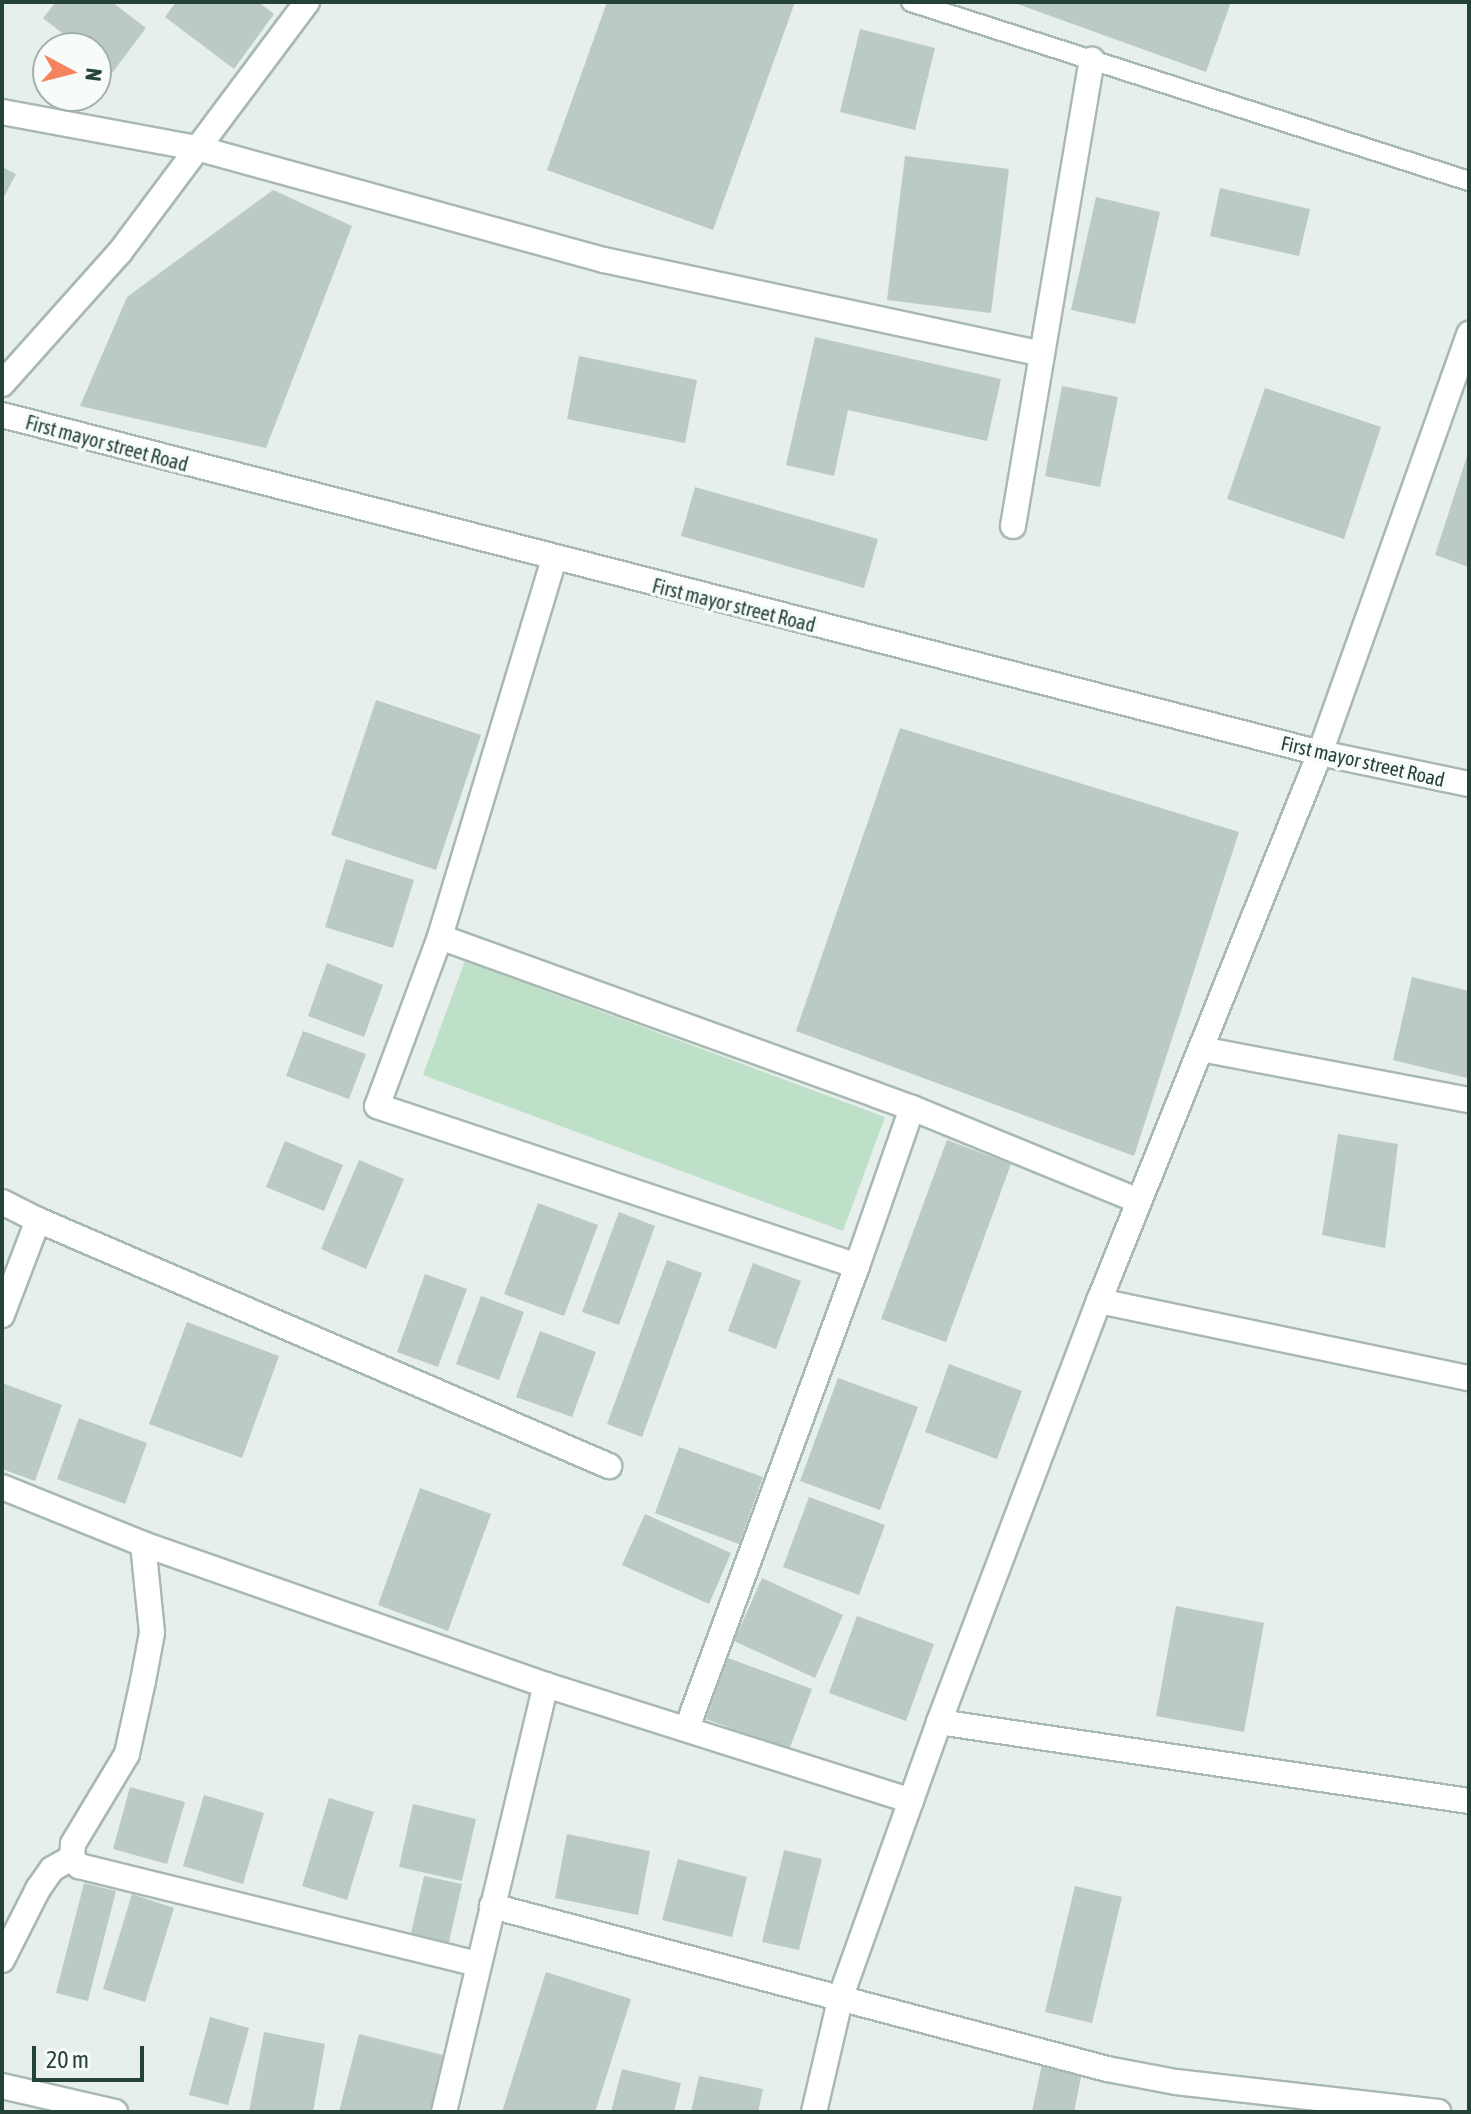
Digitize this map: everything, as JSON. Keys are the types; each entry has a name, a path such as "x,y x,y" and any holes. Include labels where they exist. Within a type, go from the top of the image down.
{"street":[{"path":"2,384 120,252 307,2"},
{"path":"1013,526 1039,353 1092,60"},
{"path":"2,112 197,148 604,260 1039,353"},
{"path":"814,2112 841,1996 939,1722 1099,1301 1320,753 1469,334"},
{"name":"First mayor street Road","path":"2,415 1320,753 1469,784"},
{"path":"554,559 440,937 377,1106 857,1266"},
{"path":"440,937 912,1108 1139,1201"},
{"path":"1201,1049 1469,1100"},
{"path":"687,1729 912,1108"},
{"path":"2,1202 609,1466"},
{"path":"2,1315 38,1220"},
{"path":"1099,1301 1469,1378"},
{"path":"2,1487 143,1544 546,1685 911,1801"},
{"path":"143,1544 152,1633 127,1754 73,1844 72,1858 79,1866 478,1964"},
{"path":"444,2112 546,1685"},
{"path":"939,1722 1469,1801"},
{"path":"2,1960 38,1889 52,1869 72,1858"},
{"path":"492,1906 841,1996 1107,2069 1176,2082 1438,2112"},
{"path":"2,2086 115,2112"}],"lane":[{"path":"911,2 1469,181"}],"green space":[{"path":"465,961 885,1117 843,1231 423,1075"}],"building":[{"path":"56,2 112,2 146,28 112,73 112,32 61,32 43,18"},
{"path":"176,2 258,2 274,14 234,69 165,17"},
{"path":"607,2 795,2 713,230 547,170"},
{"path":"1012,2 1231,2 1206,72"},
{"path":"860,29 935,48 915,130 840,112"},
{"path":"905,156 1009,169 991,313 887,300"},
{"path":"2,167 16,174 2,201"},
{"path":"1220,188 1310,209 1299,256 1210,236"},
{"path":"273,190 352,226 266,448 80,406 127,297"},
{"path":"1096,197 1160,212 1135,324 1071,310"},
{"path":"815,337 1001,379 987,441 848,410 834,476 786,465"},
{"path":"579,356 697,380 685,443 567,419"},
{"path":"1062,386 1118,397 1100,487 1045,476"},
{"path":"1265,388 1381,427 1344,539 1227,499"},
{"path":"1469,453 1469,567 1435,555"},
{"path":"695,487 878,539 864,588 681,536"},
{"path":"376,700 481,735 436,870 331,835"},
{"path":"900,728 1239,832 1134,1156 796,1031"},
{"path":"346,859 414,880 393,948 325,927"},
{"path":"327,963 383,985 364,1037 308,1016"},
{"path":"1412,977 1469,991 1467,1078 1393,1060"},
{"path":"303,1031 366,1054 349,1099 286,1076"},
{"path":"1338,1134 1398,1144 1385,1248 1322,1235"},
{"path":"947,1140 1011,1164 946,1342 881,1319"},
{"path":"285,1141 343,1165 324,1211 266,1187"},
{"path":"359,1160 404,1179 366,1269 321,1249"},
{"path":"538,1203 598,1225 564,1316 504,1294"},
{"path":"619,1212 655,1226 619,1325 582,1312"},
{"path":"667,1260 702,1273 642,1437 607,1424"},
{"path":"753,1263 801,1281 776,1349 728,1331"},
{"path":"425,1274 467,1289 438,1367 397,1352"},
{"path":"481,1296 524,1312 499,1380 456,1364"},
{"path":"187,1322 279,1356 242,1458 149,1424"},
{"path":"540,1331 596,1352 572,1417 516,1397"},
{"path":"949,1364 1022,1391 997,1459 925,1432"},
{"path":"838,1378 918,1407 880,1510 800,1481"},
{"path":"2,1383 62,1405 35,1481 2,1469"},
{"path":"79,1418 147,1443 125,1504 57,1479"},
{"path":"679,1447 763,1477 739,1544 655,1513"},
{"path":"420,1488 491,1514 448,1631 378,1605"},
{"path":"809,1497 885,1525 859,1595 783,1567"},
{"path":"645,1514 731,1553 709,1604 622,1565"},
{"path":"762,1578 843,1615 815,1678 734,1641"},
{"path":"1176,1606 1264,1623 1244,1732 1156,1716"},
{"path":"857,1616 934,1644 906,1721 829,1693"},
{"path":"728,1658 812,1689 789,1750 706,1719"},
{"path":"130,1787 185,1802 167,1864 113,1849"},
{"path":"204,1795 264,1813 243,1884 183,1866"},
{"path":"329,1798 374,1812 347,1900 302,1886"},
{"path":"413,1804 476,1819 462,1881 399,1867"},
{"path":"567,1834 650,1851 638,1915 555,1898"},
{"path":"784,1850 822,1859 799,1950 762,1942"},
{"path":"678,1859 747,1877 732,1937 662,1920"},
{"path":"424,1876 462,1884 448,1946 410,1938"},
{"path":"84,1883 116,1891 88,2001 56,1993"},
{"path":"1075,1886 1122,1897 1092,2023 1045,2012"},
{"path":"132,1894 174,1908 145,2002 103,1989"},
{"path":"546,1972 631,1999 595,2112 502,2112"},
{"path":"210,2017 249,2028 228,2105 189,2095"},
{"path":"264,2032 325,2044 313,2112 249,2112"},
{"path":"359,2034 451,2057 437,2112 339,2112"},
{"path":"1043,2059 1083,2067 1074,2112 1032,2112"},
{"path":"622,2069 681,2083 674,2112 611,2112"},
{"path":"699,2076 763,2089 758,2112 691,2112"}]}
